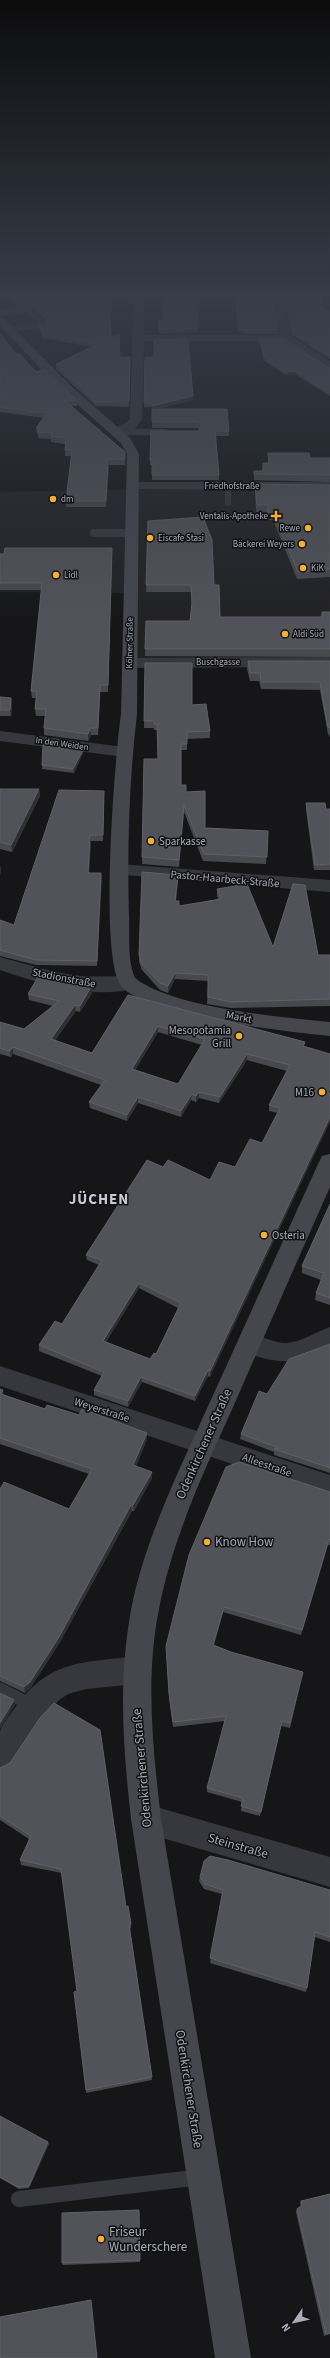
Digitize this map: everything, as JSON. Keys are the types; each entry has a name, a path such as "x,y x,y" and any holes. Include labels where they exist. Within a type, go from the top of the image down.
{"main road":[{"name":"Kölner Straße","path":"84,405 116,432 132,450 134,464 129,719 124,752 119,870 121,960 123,973 129,983"},
{"name":"Markt","path":"129,983 151,995 236,1017 330,1029"},
{"name":"Odenkirchener Straße","path":"232,2358 146,1819 136,1739 137,1670 146,1604 160,1550 175,1508 330,1162"}],"street":[{"path":"116,432 128,428 136,420 136,405"},
{"name":"Friedhofstraße","path":"133,486 330,486"},
{"name":"Buschgasse","path":"130,663 330,662"},
{"name":"In den Weiden","path":"0,736 124,752"},
{"name":"Pastor-Haarbeck-Straße","path":"119,870 330,886"},
{"name":"Stadionstraße","path":"2,968 89,984 109,985 129,983"},
{"path":"249,1344 284,1353 303,1349 330,1338"},
{"name":"Weyerstraße","path":"0,1376 204,1443"},
{"name":"Alleestraße","path":"204,1443 330,1486"},
{"path":"0,1757 35,1706 47,1692 69,1679 137,1670"},
{"name":"Steinstraße","path":"146,1819 330,1872"}],"lane":[{"path":"116,432 175,431"},
{"path":"228,486 228,503"},
{"path":"94,533 132,533"},
{"path":"0,1689 35,1706"},
{"path":"19,2199 203,2177"}],"shaded area":[{"path":"148,489 289,489 330,516 330,658 135,659 136,593 0,592 0,492"}],"building":[{"path":"0,405 70,405 125,452 125,459 108,459 106,501 66,501 72,450 65,450 66,438 51,436 53,433 38,432 40,429 36,428 47,413 0,407"},
{"path":"152,409 227,409 229,431 215,431 219,475 152,475 152,460 150,460 151,431 198,431 203,427 198,422 152,422"},
{"path":"268,453 309,453 310,458 330,458 330,475 254,474 254,471 263,471 263,463 269,463"},
{"path":"255,484 330,485 330,569 298,572 273,513 268,513 268,505 257,505"},
{"path":"203,517 212,540 214,585 219,585 220,617 322,617 322,612 330,612 330,649 145,649 146,621 190,621 192,603 191,585 146,585 148,521"},
{"path":"5,548 112,548 108,685 100,685 98,728 90,728 88,734 44,728 46,709 35,709 37,691 31,691 42,583 0,583 0,554 4,554"},
{"path":"248,661 330,661 330,728 328,727 320,682 261,682 260,673 250,673"},
{"path":"145,663 192,663 192,705 206,704 210,731 187,732 187,744 181,744 181,785 186,785 186,792 205,791 205,828 268,831 267,857 204,854 184,805 179,860 142,857 144,759 158,759 157,724 154,724 154,721 144,721"},
{"path":"0,697 11,698 10,710 0,710"},
{"path":"43,745 83,750 73,769 42,765"},
{"path":"0,789 39,789 11,845 0,842"},
{"path":"59,790 104,791 103,835 90,835 88,873 101,873 97,961 36,960 0,950 0,920 14,925"},
{"path":"306,803 325,803 326,809 330,809 330,864 315,865"},
{"path":"142,872 178,875 175,901 179,901 179,906 221,899 217,889 247,884 273,947 293,884 305,885 318,955 330,955 330,999 231,1002 208,997 208,975 175,973 168,986 160,983 142,964 139,955"},
{"path":"38,977 91,987 80,1006 75,1005 51,1039 92,1053 128,995 305,1042 303,1046 330,1054 330,1089 328,1093 330,1093 330,1117 210,1371 208,1370 195,1396 141,1377 128,1401 94,1390 104,1372 39,1345 55,1321 62,1324 102,1260 86,1255 147,1160 163,1167 168,1160 210,1180 219,1162 235,1167 250,1139 262,1143 280,1108 269,1105 290,1065 247,1054 220,1097 199,1092 196,1096 192,1094 181,1111 138,1097 127,1115 89,1102 105,1080 13,1047 10,1051 0,1048 0,1022 24,1029 59,1001 28,994","holes":["158,1026 205,1039 178,1084 132,1069","139,1283 181,1303 156,1354 154,1353 150,1359 103,1341"]},
{"path":"330,1204 330,1298 316,1293 324,1273 302,1266"},
{"path":"330,1344 330,1468 274,1449 279,1448 241,1434 259,1391 267,1394 289,1359"},
{"path":"0,1389 3,1390 1,1394 45,1409 47,1405 79,1415 82,1409 147,1433 133,1465 152,1472 133,1505 131,1505 59,1637 30,1682 24,1687 0,1676 0,1489 4,1482 69,1509 92,1469 0,1438"},
{"path":"239,1462 330,1492 330,1540 329,1539 302,1630 224,1607 213,1645 231,1652 303,1672 290,1723 282,1721 261,1812 241,1806 243,1798 207,1788 226,1716 173,1722 169,1693 166,1646 189,1555 226,1467"},
{"path":"0,1693 14,1700 0,1723"},
{"path":"54,1703 100,1730 126,1907 128,1906 131,1924 129,1925 152,2077 86,2090 74,1992 77,1991 61,1869 20,1860 31,1836 0,1816 0,1768 10,1763 40,1718"},
{"path":"210,1856 330,1890 330,1937 315,1932 307,1988 210,1958 223,1890 205,1884 200,1877 204,1861"},
{"path":"0,2116 48,2142 29,2186 18,2187 0,2177"},
{"path":"330,2194 330,2333 326,2334 297,2209 302,2205 301,2201"},
{"name":"Friseur Wunderschere","path":"139,2210 140,2260 62,2263 62,2213"},
{"path":"91,2300 97,2358 0,2358 0,2317"}],"place":[{"name":"dm","path":"53,499"},
{"name":"Ventalis-Apotheke","path":"276,516"},
{"name":"Rewe","path":"308,528"},
{"name":"Eiscafe Stasi","path":"150,538"},
{"name":"Bäckerei Weyers","path":"302,544"},
{"name":"KiK","path":"303,568"},
{"name":"Lidl","path":"56,575"},
{"name":"Aldi Süd","path":"285,634"},
{"name":"Sparkasse","path":"151,841"},
{"name":"Mesopotamia Grill","path":"239,1036"},
{"name":"M16","path":"322,1092"},
{"name":"Osteria","path":"264,1235"},
{"name":"Know How","path":"207,1542"},
{"name":"Friseur Wunderschere","path":"101,2239"}],"district":[{"name":"JÜCHEN","path":"99,1199"}]}
